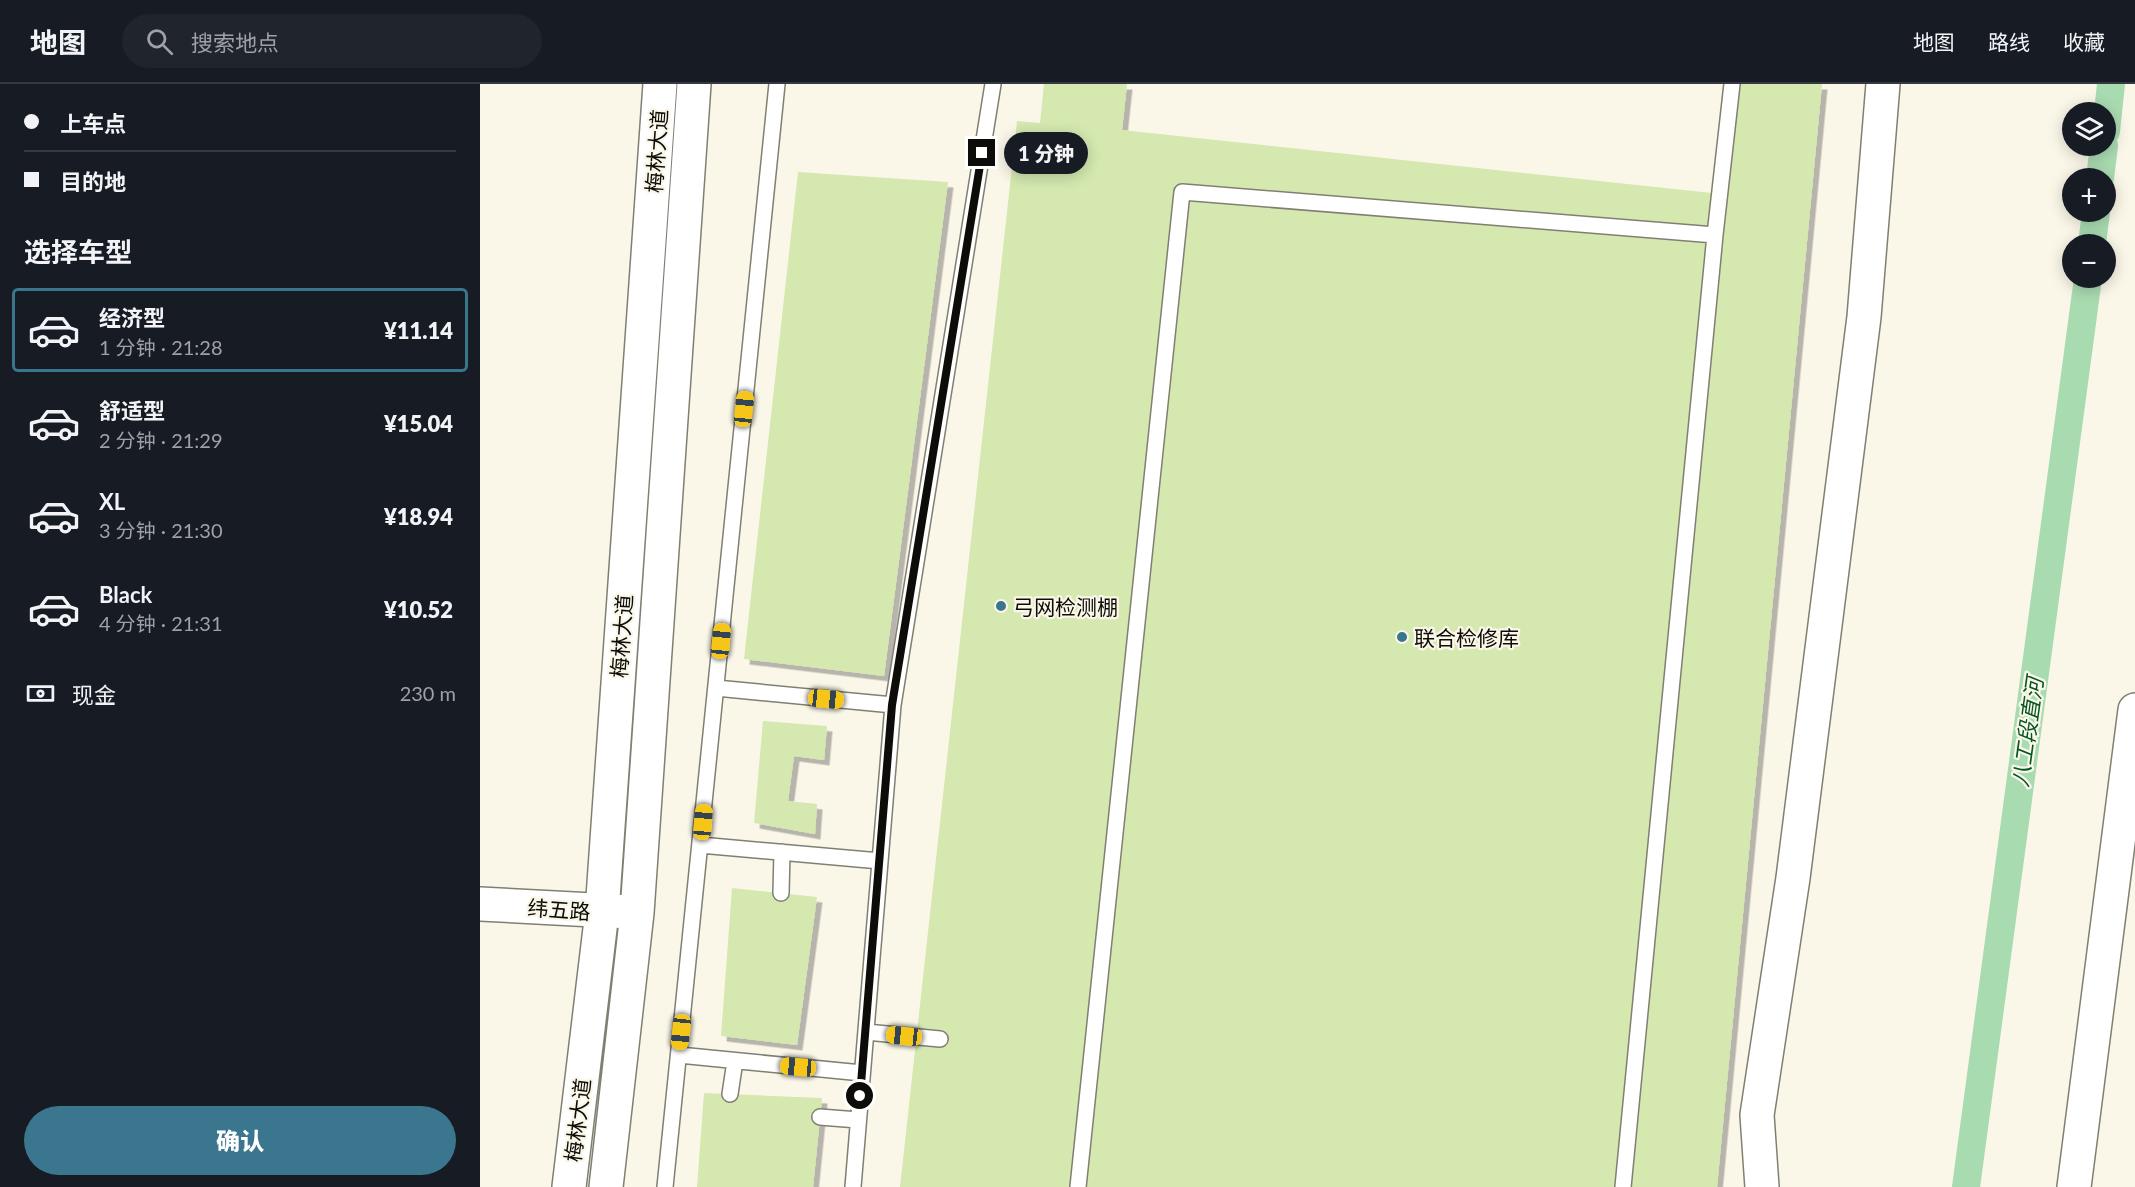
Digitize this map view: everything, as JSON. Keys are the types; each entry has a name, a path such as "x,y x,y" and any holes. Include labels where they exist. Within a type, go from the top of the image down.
{"main road":[{"name":"梅林大道","path":"569,1187 602,912 660,84"},
{"name":"梅林大道","path":"606,1187 637,912 694,84"},
{"path":"1762,1187 1757,1115 1793,878 1861,340 1883,84"},
{"path":"2074,1187 2135,710"},
{"name":"纬五路","path":"480,904 637,912"}],"lane":[{"path":"666,1187 777,84"},
{"path":"853,1187 892,705 993,84"},
{"path":"1623,1187 1715,235 1732,84"},
{"path":"1078,1187 1182,192 1715,235"},
{"path":"716,688 892,705"},
{"path":"700,844 880,861"},
{"path":"782,852 782,893"},
{"path":"866,1032 940,1039"},
{"path":"679,1055 862,1073"},
{"path":"730,1094 735,1061"},
{"path":"820,1117 858,1120"}],"building":[{"path":"1044,84 1127,84 1122,130 1712,193 1723,84 1822,84 1717,1187 900,1187 1017,121 1040,123"},
{"path":"798,172 948,182 884,676 744,659"},
{"path":"763,721 827,726 824,760 794,756 788,801 817,804 815,834 754,823"},
{"path":"732,888 817,897 797,1045 721,1036"},
{"path":"704,1093 822,1098 813,1187 697,1187"}],"waterway":[{"name":"八工段直河","path":"2109,102 2111,84"},
{"name":"八工段直河","path":"2101,168 2103,156"},
{"name":"八工段直河","path":"2093,234 2095,222"},
{"name":"八工段直河","path":"1966,1187 2087,288"}],"place":[{"name":"弓网检测棚","path":"1001,606"},
{"name":"联合检修库","path":"1402,637"}],"route":[{"path":"860,1096 892,705 982,153"}]}
